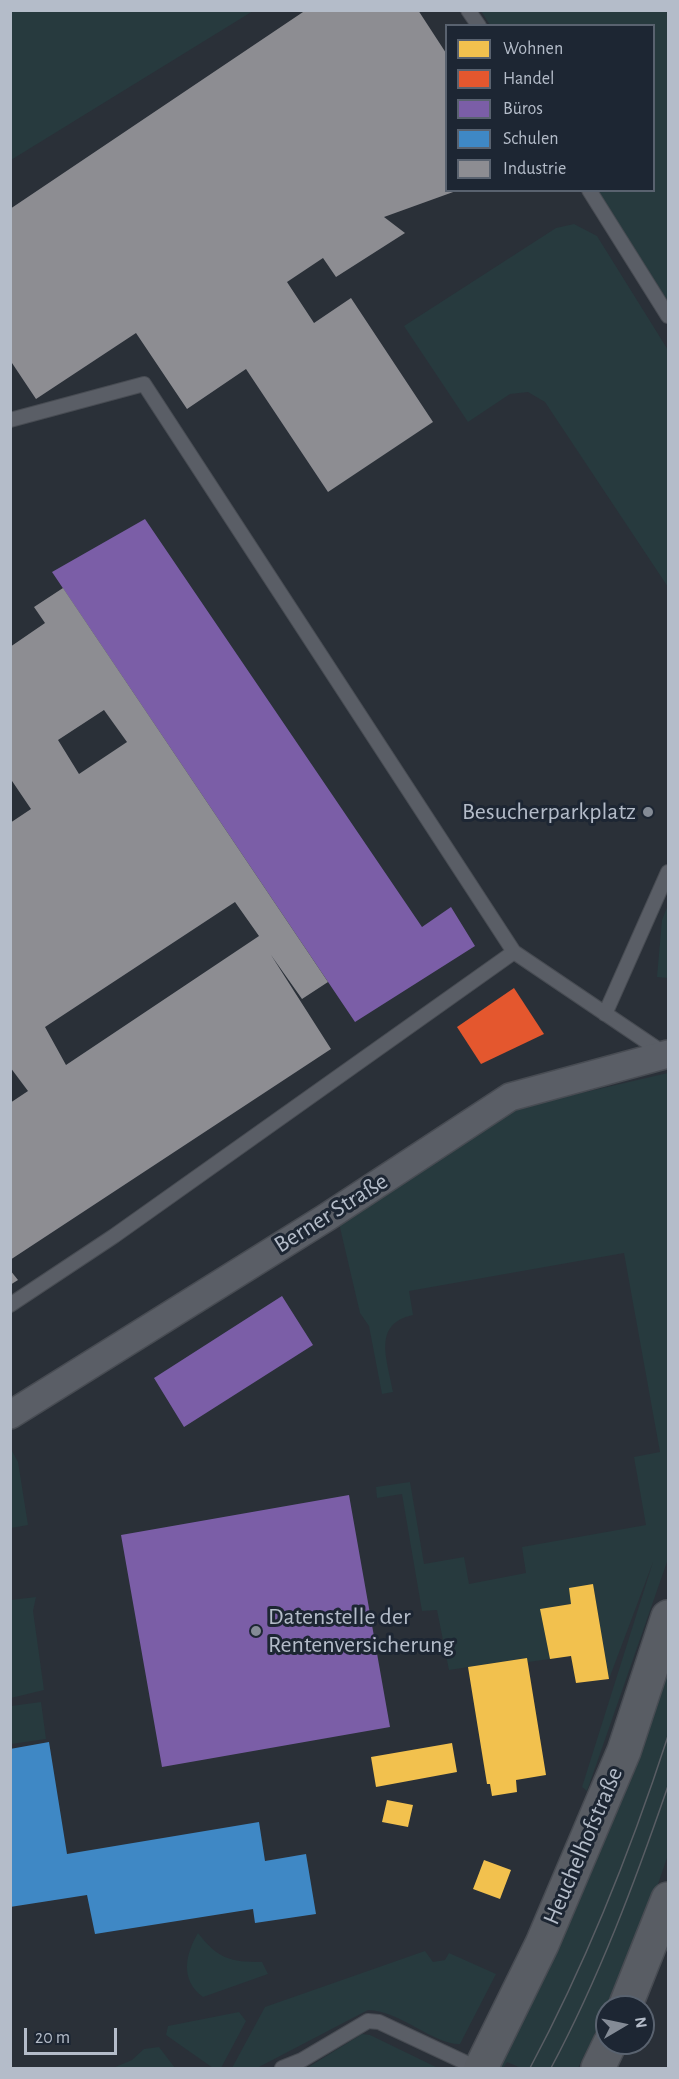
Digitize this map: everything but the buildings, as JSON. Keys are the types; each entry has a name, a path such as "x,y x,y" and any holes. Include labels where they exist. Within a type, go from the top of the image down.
{"main road":[{"name":"Heuchelhofstraße","path":"479,2068 542,1944 620,1761 669,1617"},
{"path":"630,1995 669,1899"}],"street":[{"name":"Berner Straße","path":"10,1415 327,1217 510,1097 667,1054"}],"lane":[{"path":"468,10 477,24"},
{"path":"590,192 669,316"},
{"path":"10,420 144,384 514,952 667,1054"},
{"path":"605,1014 669,872"},
{"path":"10,1305 124,1229 514,952"},
{"path":"282,2068 302,2060 368,2021 379,2022 479,2068"}],"green space":[{"path":"11,10 253,10 253,11 11,160"},
{"path":"481,11 668,11 668,301 598,192 655,192 655,24 489,24"},
{"path":"574,224 597,236 668,350 668,587 545,402 528,392 510,394 468,422 404,326 556,228"},
{"path":"668,905 668,978 657,977 662,920"},
{"path":"668,1073 668,1559 587,1791 582,1787 653,1562 609,1679 593,1584 571,1604 541,1609 550,1659 528,1662 526,1658 449,1670 437,1610 422,1611 402,1494 377,1498 376,1487 410,1482 424,1564 464,1557 469,1584 526,1573 522,1547 646,1525 634,1457 660,1452 624,1253 409,1291 413,1315 391,1326 385,1345 393,1392 382,1394 369,1326 360,1313 338,1219 516,1108"},
{"path":"11,1449 18,1462 28,1525 11,1528"},
{"path":"36,1597 33,1611 44,1690 11,1698 11,1600"},
{"path":"668,1657 668,1855 646,1919 615,1993 614,1995 595,1995 595,2034 578,2068 521,2068 507,2062 503,2068 495,2068"},
{"path":"41,1702 46,1739 11,1744 11,1706"},
{"path":"198,1933 219,1954 233,1960 262,1962 268,1974 203,1997 191,1983 187,1967 190,1950"},
{"path":"425,1951 433,1962 445,1960 449,1953 496,1974 460,2044 439,2039 393,2016 368,2010 257,2068 232,2068 265,2007"},
{"path":"239,2012 246,2021 221,2068 213,2068 166,2035 168,2026"},
{"path":"362,2034 370,2035 438,2068 307,2068"},
{"path":"159,2047 175,2068 113,2068 132,2060 144,2049"}],"tram line":[{"path":"530,2068 589,1947 639,1821 668,1736"},
{"path":"551,2068 585,1999 615,1929 668,1786"}],"place":[{"name":"Besucherparkplatz","path":"648,812"},
{"name":"Datenstelle der Rentenversicherung","path":"256,1631"}]}
